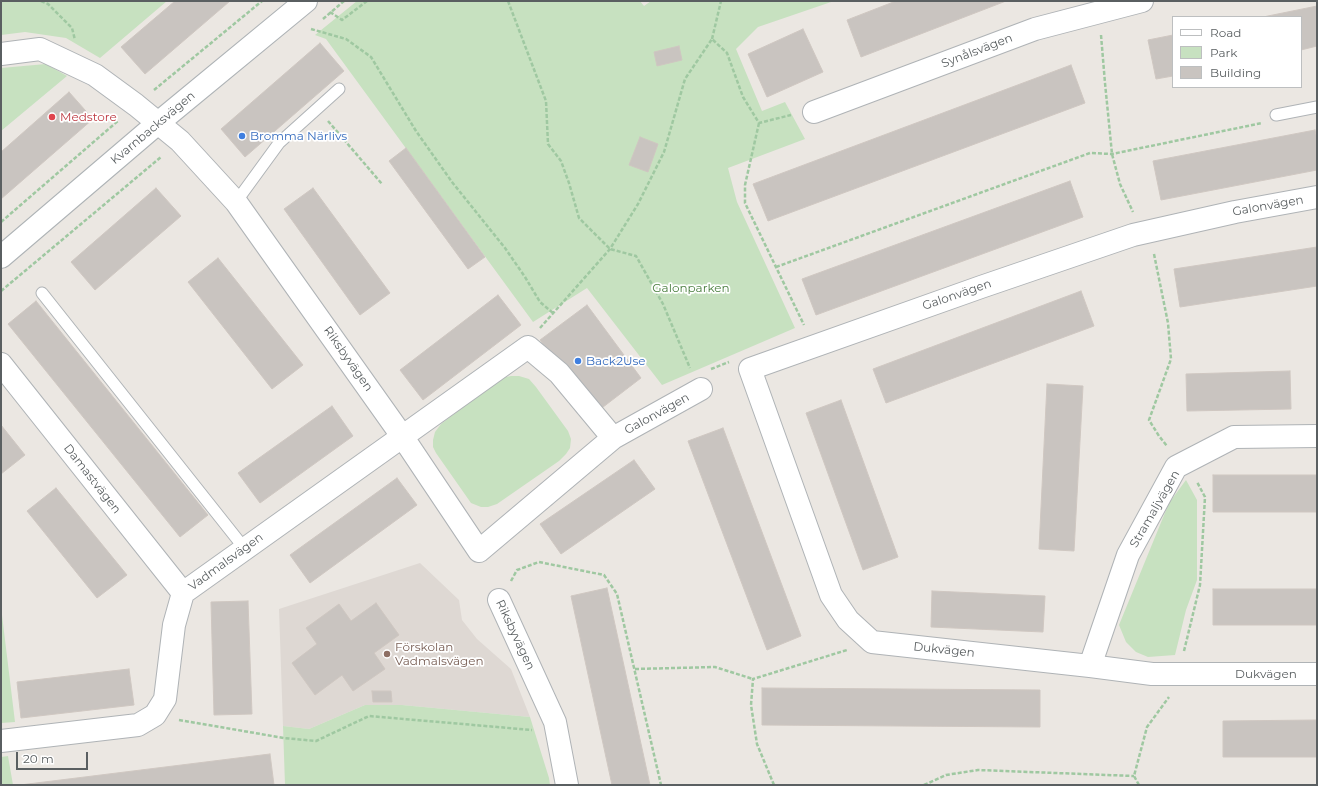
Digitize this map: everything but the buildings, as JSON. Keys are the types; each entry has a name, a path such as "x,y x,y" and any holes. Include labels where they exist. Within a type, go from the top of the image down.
{"street":[{"name":"Kvarnbacksvägen","path":"1,257 158,123 306,1"},
{"name":"Synålsvägen","path":"814,112 1035,29 1142,1"},
{"name":"Riksbyvägen","path":"1,54 40,49 95,75 180,141 236,202 402,436 479,551"},
{"name":"Galonvägen","path":"872,642 848,620 831,595 750,369 1133,235 1235,212 1317,197"},
{"name":"Galonvägen","path":"528,347 559,372 613,438"},
{"path":"402,436 528,347"},
{"name":"Damastvägen","path":"1,364 183,593"},
{"name":"Galonvägen","path":"479,551 613,438 701,389"},
{"name":"Vadmalsvägen","path":"155,715 164,699 174,625 183,593 402,436"},
{"name":"Stramaljvägen","path":"1090,666 1128,555 1176,467 1234,437 1317,436"},
{"name":"Riksbyvägen","path":"499,600 555,722 567,785"},
{"name":"Dukvägen","path":"872,642 1152,674 1317,674"},
{"path":"1,741 138,725 155,715"}],"lane":[{"path":"236,202 279,142 338,89"},
{"path":"1276,115 1317,107"},
{"path":"42,293 245,549"}],"path":[{"path":"40,1 48,4 72,28 75,43"},
{"path":"330,12 342,20 367,1"},
{"path":"508,1 546,101 548,144 561,161 579,218 610,249 636,256 663,304 691,369"},
{"path":"528,347 553,313 610,249 638,204 664,152 685,79 712,39 721,1"},
{"path":"311,29 346,39 371,58 416,132 452,182 505,248 525,276 540,302 553,313"},
{"path":"712,39 727,53 743,97 759,123 745,185 744,204 814,346"},
{"path":"318,108 382,184"},
{"path":"759,123 805,112 814,112"},
{"path":"776,267 1090,153 1112,154 1263,123 1276,115"},
{"path":"1139,785 1134,776 1147,727 1175,688 1180,674 1200,585 1205,497 1194,476 1183,464"},
{"path":"499,600 517,570 539,562 604,575 618,594 661,785"},
{"path":"635,670 715,667 753,679 872,642"},
{"path":"753,679 751,705 757,744 774,785"},
{"path":"155,715 284,738 316,741 370,716 557,732"},
{"path":"924,785 946,775 978,770 1134,776"}],"shaded area":[{"name":"Förskolan Vadmalsvägen","path":"420,563 459,600 462,620 477,639 511,669 530,717 402,705 365,705 309,729 283,726 279,609"}],"green space":[{"path":"1,1 167,1 100,58 66,38 25,32 1,35"},
{"name":"Galonparken","path":"357,1 640,1 644,6 651,1 834,1 758,27 736,49 762,111 785,102 805,139 728,168 737,202 795,328 662,385 587,288 533,322 326,39 315,35"},
{"path":"46,64 67,76 1,131 1,68"},
{"path":"519,376 529,379 536,387 568,431 571,439 570,448 559,461 497,504 488,507 481,507 471,503 436,453 433,447 433,440 435,432 441,424 501,378"},
{"path":"1186,480 1197,500 1197,580 1186,610 1175,655 1148,657 1136,652 1126,642 1119,625 1169,503"},
{"path":"1,607 15,722 1,723"},
{"path":"365,705 402,705 530,717 550,785 285,785 283,726 309,729"},
{"path":"8,756 13,785 1,785 1,757"}],"place":[{"name":"Medstore","path":"52,117"},
{"name":"Bromma Närlivs","path":"242,136"},
{"name":"Back2Use","path":"578,361"},
{"name":"Förskolan Vadmalsvägen","path":"387,654"}]}
